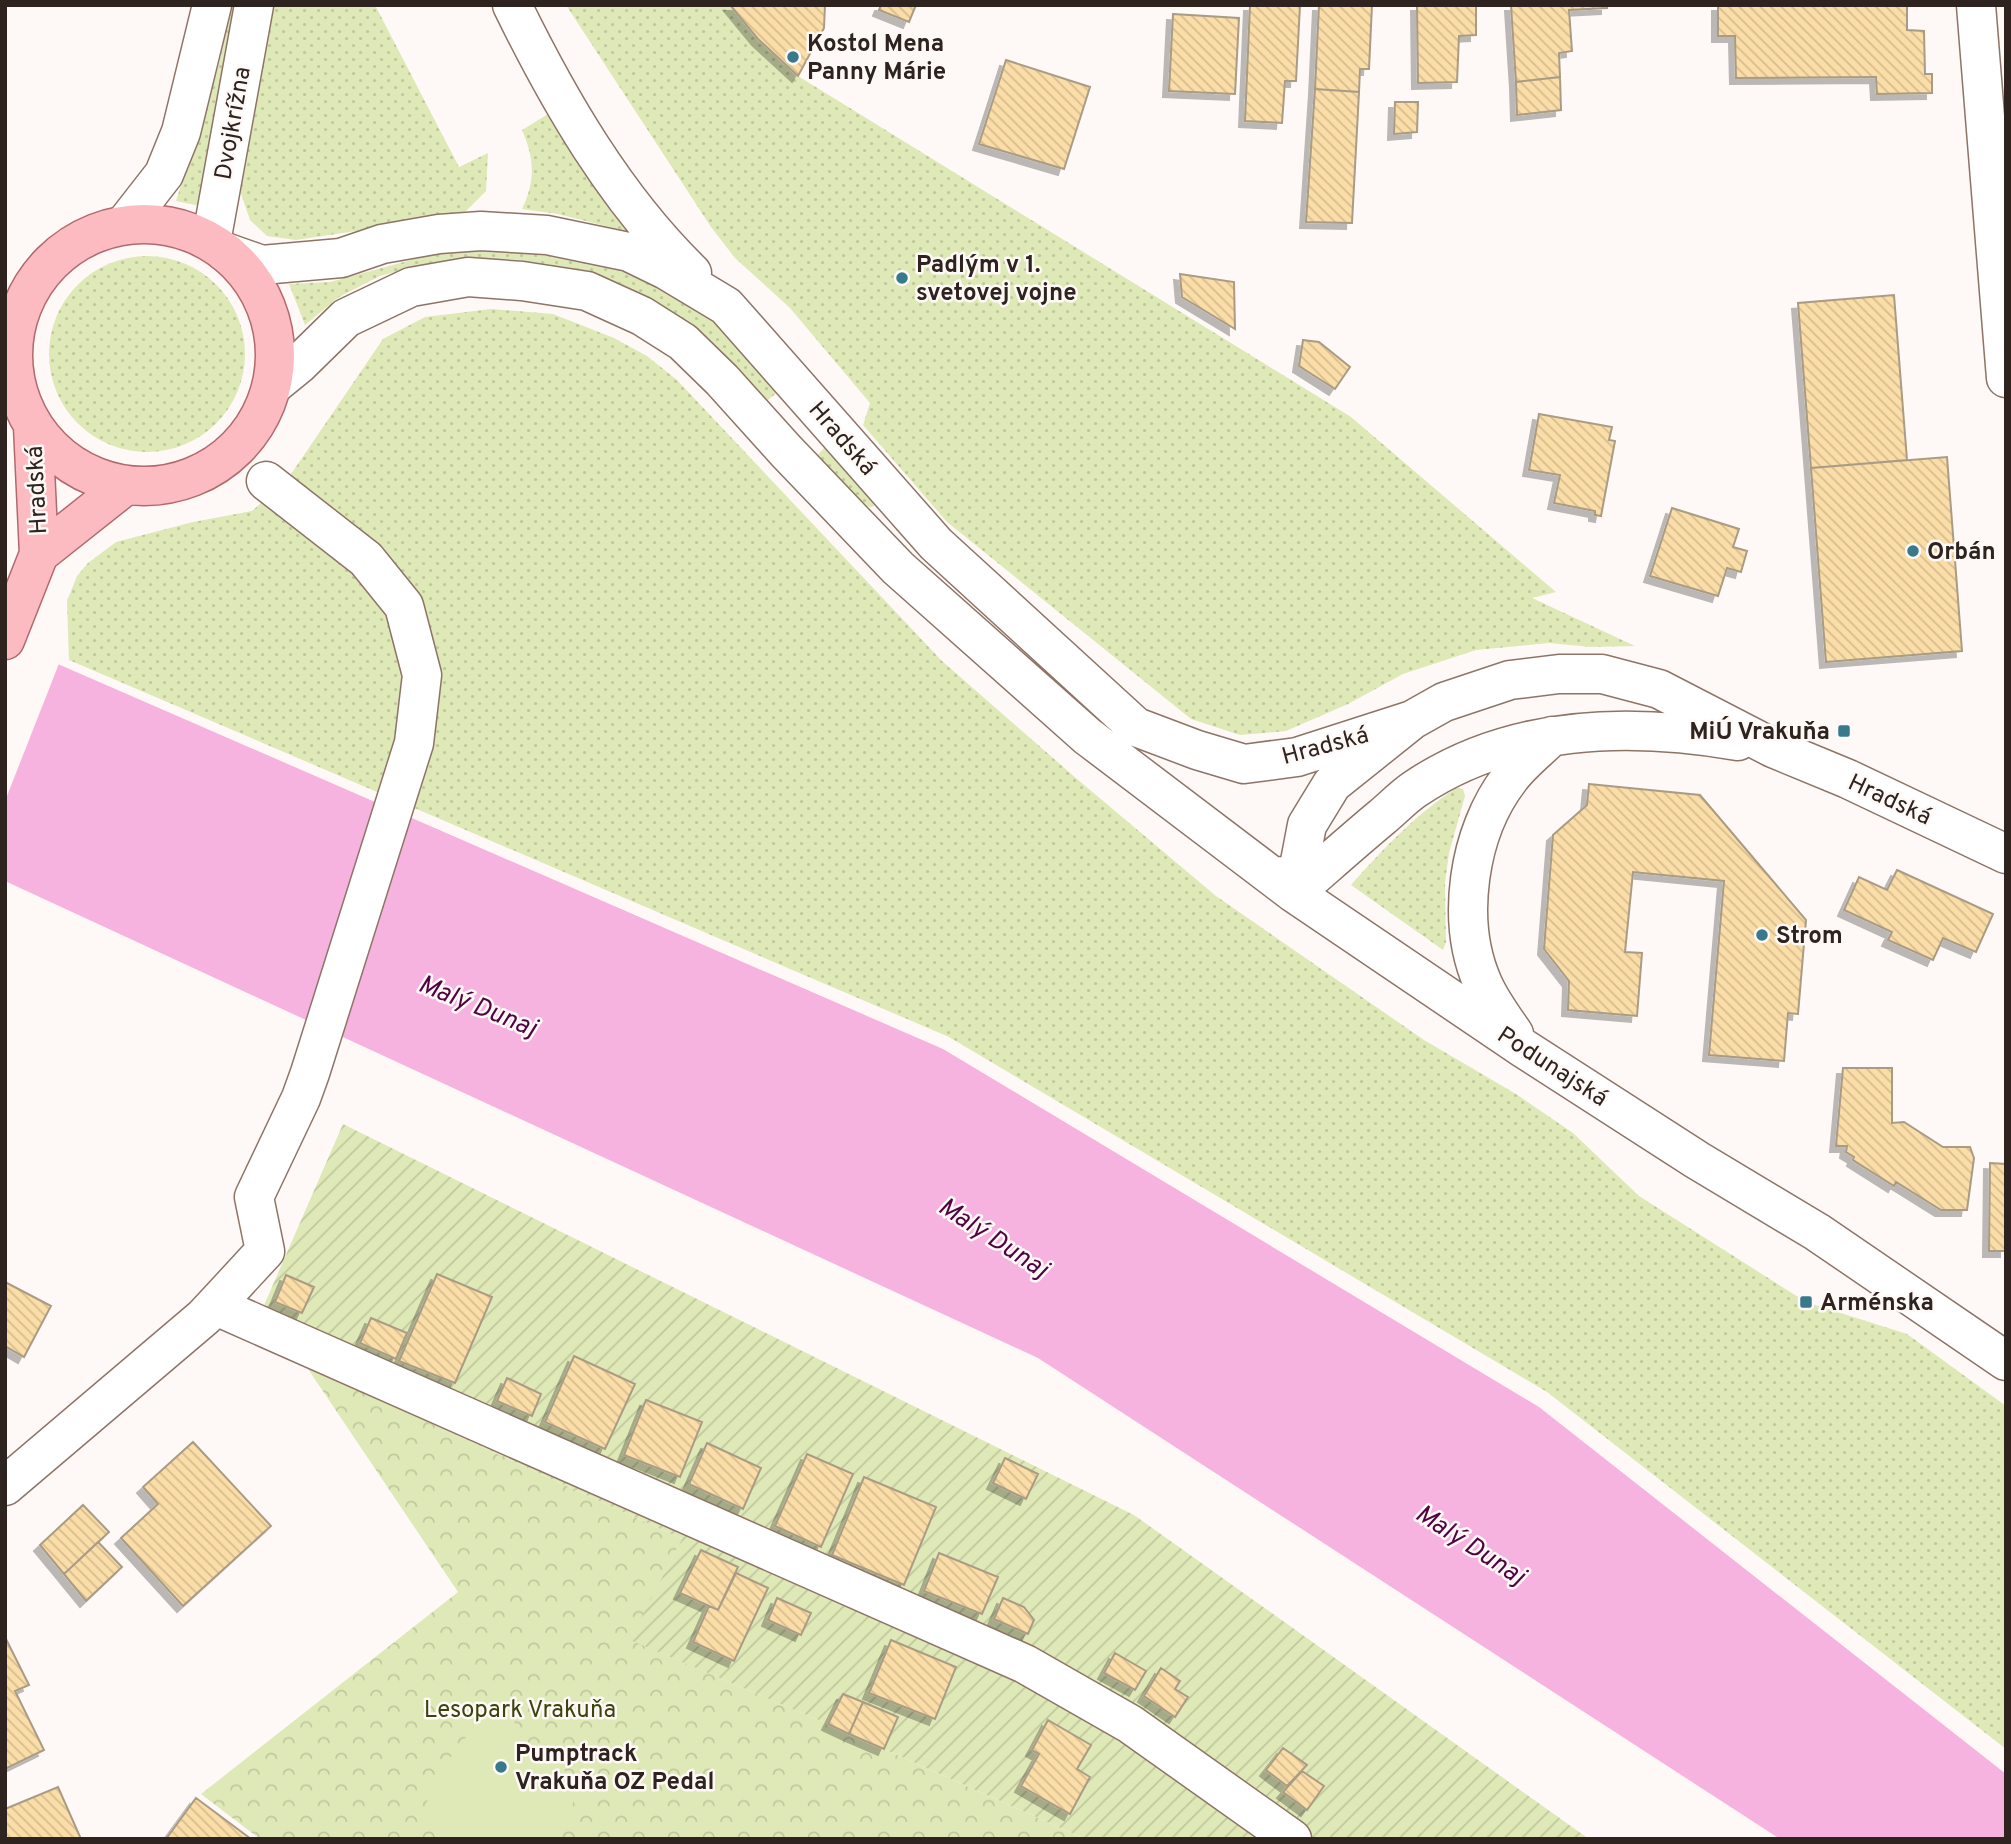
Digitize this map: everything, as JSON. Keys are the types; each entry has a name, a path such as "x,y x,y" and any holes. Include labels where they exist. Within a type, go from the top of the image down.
{"main road":[{"path":"19,404 47,444 73,465 104,480 143,487 178,482 225,459 244,440 259,419 272,386 276,353 266,304 248,275 218,247 178,228 143,223 125,224"},
{"name":"Hradská","path":"5,640 35,552 15,379 13,341 17,323 18,292 71,245 97,232 125,224"},
{"path":"5,473 35,552"},
{"name":"Hradská","path":"35,552 126,485"}],"street":[{"name":"Dvojkrížna","path":"125,224 164,174 181,132 212,5"},
{"name":"Dvojkrížna","path":"218,247 254,5"},
{"path":"512,5 540,62 603,164 660,241 726,306"},
{"path":"1976,5 2006,378"},
{"name":"Hradská","path":"218,247 262,265 341,258 382,244 439,234 481,231 547,235 629,252 666,270 726,306 936,544 1136,727 1244,764 1297,757 1412,720"},
{"name":"Hradská","path":"272,386 346,318 411,287 468,277 522,281 587,291 642,316 683,342 898,568 1087,736 1294,893"},
{"path":"5,1486 216,1306 265,1251 254,1197 310,1073 414,743 422,675 404,606 366,559 265,481"},
{"name":"Hradská","path":"1294,893 1307,825 1332,784 1412,720 1444,702 1510,680 1559,674 1602,674 1660,689 1773,748 1848,779 2006,854"},
{"name":"Podunajská","path":"1136,727 1294,893 1523,1048 1697,1160 1817,1232 2006,1361"},
{"name":"Hradská","path":"1294,893 1415,789 1477,756 1554,735 1620,729 1694,733 1773,748"},
{"path":"1523,1048 1482,982 1469,920 1469,886 1476,850 1490,810 1510,777 1554,735"},
{"path":"216,1306 1025,1664 1130,1724 1292,1839"}],"green space":[{"path":"231,5 245,5 205,207 176,201 219,64"},
{"path":"269,5 375,5 459,167 488,153 486,191 462,215 296,240 267,236 250,220 238,185"},
{"path":"566,5 730,5 758,39 798,76 1351,417 1556,592 1532,598 1635,646 1591,647 1549,643 1476,650 1403,674 1348,704 1286,731 1240,735 1191,719 947,522 863,425 870,403 790,308 735,258 711,227"},
{"path":"553,111 633,233 558,214 522,209 530,189 532,169 522,130"},
{"path":"470,249 522,250 586,259 634,274 717,320 780,390 767,401 703,337 581,271 520,260 470,258 417,266 380,276 339,297 305,325 289,284 330,282 422,257"},
{"path":"147,256 184,264 216,285 237,317 245,354 237,391 216,423 184,444 147,452 110,444 78,423 57,391 49,354 57,317 78,285 110,264"},
{"path":"491,309 553,314 614,338 647,356 677,380 942,661 1216,896 1424,1040 1516,1094 1573,1133 1639,1196 1806,1302 1907,1334 2006,1406 2006,1749 1547,1392 949,1037 69,660 67,601 77,576 88,563 116,542 193,522 252,511 287,480 383,339 425,317"},
{"path":"826,446 873,500 874,506 869,507 815,458"},
{"path":"1456,788 1463,789 1465,796 1449,853 1445,883 1446,942 1443,950 1351,885 1400,833"},
{"path":"343,1124 1134,1515 1589,1839 1085,1839 828,1724 630,1640 682,1539 306,1366 248,1342"},
{"name":"Lesopark Vrakuňa","path":"306,1366 682,1539 631,1640 828,1724 1085,1839 260,1839 201,1794 458,1592"},
{"name":"Pumptrack Vrakuňa OZ Pedal","path":"491,1704 507,1710 525,1741 565,1771 571,1779 574,1788 572,1806 564,1824 552,1839 440,1839 426,1805 435,1778"}],"water":[{"name":"Malý Dunaj","path":"5,641 943,1049 1539,1407 2006,1774 2006,1839 1780,1839 1038,1358 5,881"}],"pier":[{"path":"5,638 60,661 5,801"}],"building":[{"name":"Kostol Mena Panny Márie","path":"730,5 825,5 824,28 798,76 758,39"},
{"path":"881,5 916,5 909,22 879,10"},
{"path":"1250,5 1300,5 1296,81 1285,81 1282,123 1245,121"},
{"path":"1319,5 1372,5 1369,69 1360,69 1359,92 1315,89"},
{"path":"1417,5 1476,5 1476,35 1459,36 1457,82 1418,83"},
{"path":"1511,5 1607,5 1607,8 1569,10 1572,51 1559,53 1560,77 1516,82"},
{"path":"1718,5 1907,5 1907,30 1924,31 1925,74 1932,74 1932,93 1877,94 1876,77 1736,78 1735,36 1718,36"},
{"path":"1173,14 1239,18 1235,94 1169,91"},
{"path":"1006,60 1090,87 1064,169 979,144"},
{"path":"1560,77 1561,110 1517,115 1516,82"},
{"path":"1315,89 1359,92 1352,223 1306,222"},
{"path":"1395,102 1418,102 1417,132 1394,134"},
{"path":"1180,274 1234,282 1235,329 1182,297"},
{"path":"1894,295 1907,460 1811,468 1798,303"},
{"path":"1303,340 1319,342 1350,367 1335,389 1299,366"},
{"path":"1539,414 1612,427 1609,440 1615,441 1601,516 1595,515 1595,511 1554,503 1560,475 1529,470"},
{"path":"1947,457 1962,651 1826,662 1811,468"},
{"path":"1672,508 1739,529 1733,547 1747,551 1741,572 1727,568 1718,596 1650,576"},
{"name":"Strom","path":"1589,784 1700,795 1806,920 1798,1014 1788,1013 1784,1061 1709,1055 1724,881 1633,872 1625,952 1642,953 1637,1016 1568,1010 1569,981 1544,949 1553,835 1587,805"},
{"path":"1897,870 1993,914 1976,952 1943,938 1933,960 1888,940 1892,932 1844,910 1859,877 1887,890"},
{"path":"1843,1068 1892,1068 1892,1123 1904,1122 1943,1147 1970,1147 1974,1158 1967,1210 1941,1210 1896,1182 1894,1186 1853,1160 1854,1157 1846,1152 1847,1146 1836,1146"},
{"path":"1990,1163 2006,1164 2006,1251 1989,1251"},
{"path":"437,1274 492,1297 455,1383 399,1361"},
{"path":"286,1275 314,1287 302,1313 275,1302"},
{"path":"5,1282 51,1306 24,1357 5,1346"},
{"path":"371,1318 407,1333 396,1359 360,1343"},
{"path":"574,1356 635,1384 605,1449 545,1422"},
{"path":"507,1378 541,1394 532,1416 497,1401"},
{"path":"646,1400 702,1422 680,1477 624,1455"},
{"path":"193,1442 271,1526 183,1606 121,1538 158,1504 143,1487"},
{"path":"707,1443 761,1468 743,1509 689,1484"},
{"path":"807,1454 853,1474 821,1547 775,1526"},
{"path":"1005,1458 1038,1474 1026,1499 993,1483"},
{"path":"864,1477 936,1507 904,1585 832,1555"},
{"path":"83,1505 109,1532 64,1574 40,1545"},
{"path":"98,1542 122,1567 86,1601 64,1574"},
{"path":"701,1550 738,1567 718,1610 680,1593"},
{"path":"939,1553 998,1577 982,1614 924,1591"},
{"path":"736,1573 768,1588 734,1661 693,1642 709,1606 718,1610"},
{"path":"777,1598 811,1613 801,1635 768,1620"},
{"path":"1003,1598 1024,1607 1034,1620 1028,1634 994,1619"},
{"path":"5,1637 29,1685 15,1691 44,1750 5,1769"},
{"path":"891,1640 956,1667 935,1719 869,1693"},
{"path":"1115,1653 1146,1671 1135,1690 1104,1673"},
{"path":"1161,1668 1180,1681 1175,1689 1188,1697 1175,1717 1144,1696"},
{"path":"843,1694 863,1702 849,1734 828,1724"},
{"path":"863,1702 898,1717 884,1749 849,1734"},
{"path":"1048,1720 1091,1745 1077,1769 1090,1777 1070,1814 1021,1786 1039,1754 1032,1750"},
{"path":"1283,1748 1307,1765 1287,1786 1266,1770"},
{"path":"1302,1771 1324,1786 1307,1810 1283,1792"},
{"path":"58,1787 81,1839 5,1839 5,1809"},
{"path":"196,1798 251,1839 166,1839"}],"place":[{"name":"Kostol Mena Panny Márie","path":"793,57"},
{"name":"Padlým v 1. svetovej vojne","path":"902,278"},
{"name":"Orbán","path":"1913,551"},
{"name":"MiÚ Vrakuňa","path":"1844,731"},
{"name":"Strom","path":"1762,935"},
{"name":"Arménska","path":"1806,1302"},
{"name":"Pumptrack Vrakuňa OZ Pedal","path":"501,1767"}]}
